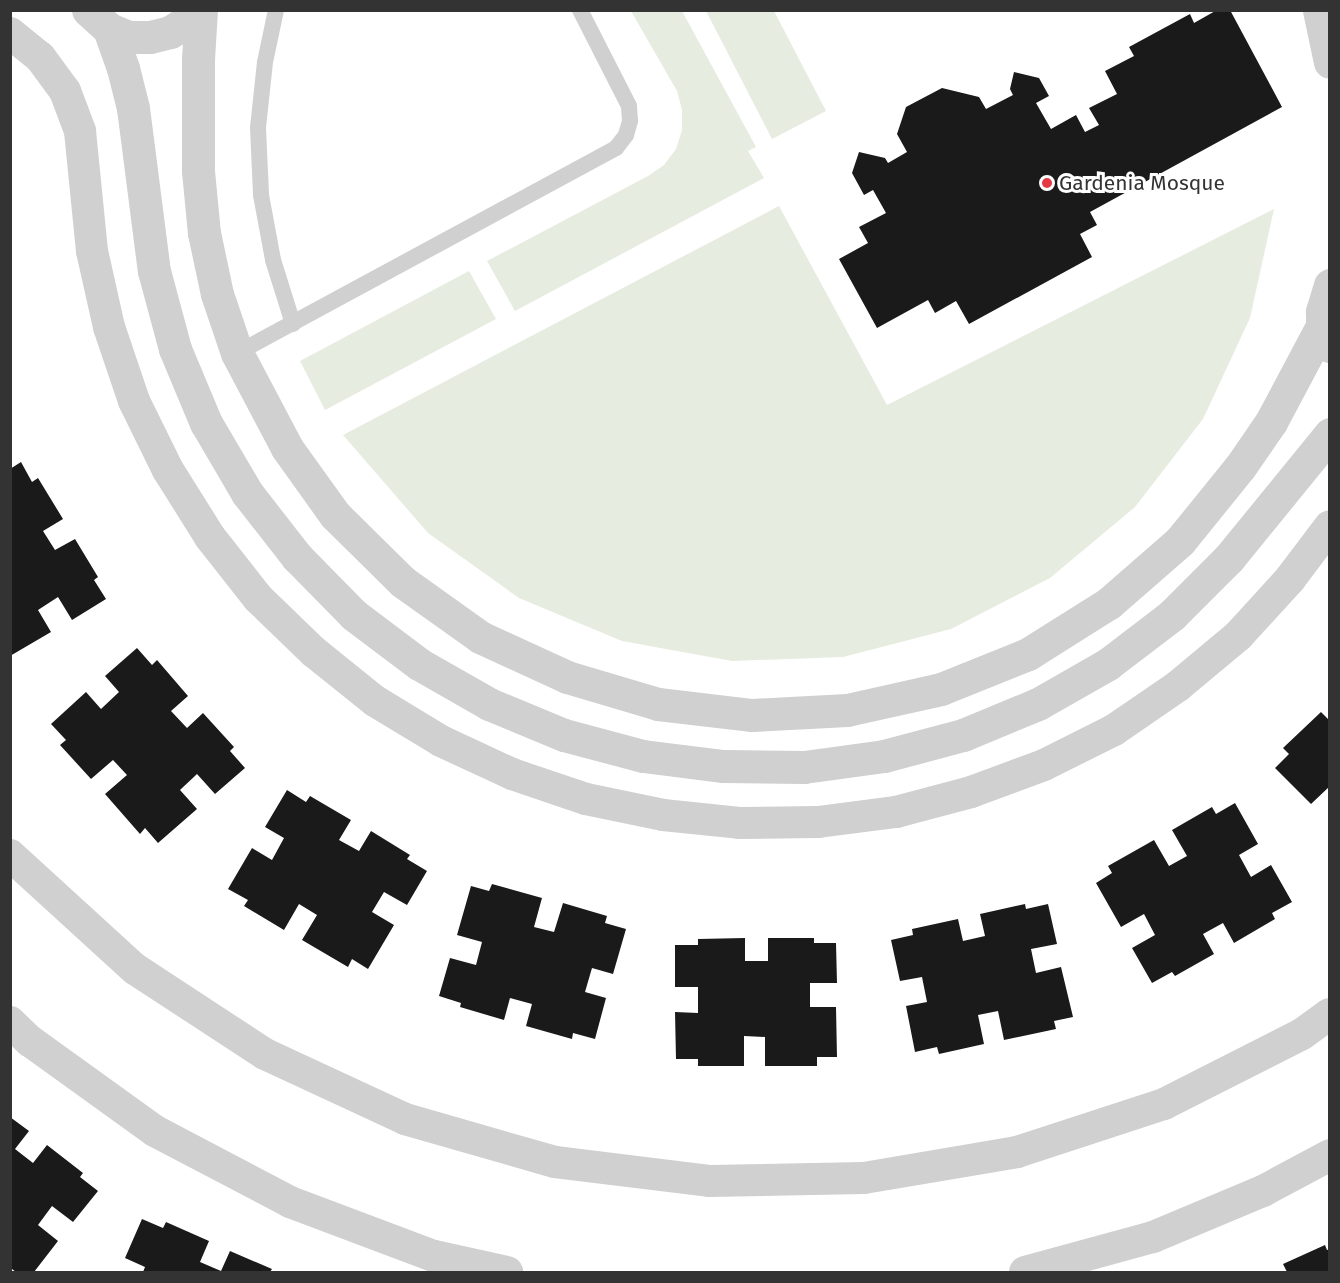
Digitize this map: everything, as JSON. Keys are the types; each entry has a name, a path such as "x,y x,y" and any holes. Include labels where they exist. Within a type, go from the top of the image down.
{"street":[{"path":"99,20 129,37 150,37 170,32 189,20 196,10"},
{"path":"201,10 197,116 204,233 217,294 237,353 287,448 335,515 403,582 480,637 567,678 658,704 752,715 847,710 940,689 1028,654 1109,603 1180,541 1240,467 1326,336 1324,298 1329,285"},
{"path":"1319,10 1329,62"},
{"path":"99,20 123,68 133,108 154,271 176,349 206,423 247,493 297,558 354,615 419,664 489,704 564,735 643,756 723,766 804,766 884,756 963,735 1038,704 1068,687 1108,664 1172,615 1229,558 1329,434"},
{"path":"10,33 40,57 65,91 80,131 92,251 109,327 144,421 168,470 210,537 258,597 306,645 375,701 441,741 512,774 586,799 663,815 741,823 818,822 896,812 971,792 1044,765 1114,730 1178,686 1238,636 1290,579 1329,526"},
{"path":"10,855 135,969 276,1059 405,1119 543,1158 709,1181 864,1178 1017,1152 1164,1104 1302,1034 1329,1014"},
{"path":"10,1022 30,1041 155,1131 290,1202 434,1256 507,1272"},
{"path":"1038,1271 1153,1237 1263,1191 1329,1155"}],"lane":[{"path":"276,10 265,62 259,117 261,195 273,260 293,324"},
{"path":"237,353 616,148 626,135 630,121 629,106 580,10"}],"shaded area":[{"path":"631,11 682,11 756,147 748,151 764,178 515,311 487,261 648,176 664,165 676,149 682,130 682,110 677,91"},
{"path":"706,11 774,11 826,111 772,139"},
{"path":"779,206 887,405 1274,209 1250,318 1203,419 1135,507 1050,578 951,629 843,657 732,661 622,641 519,598 428,533 343,435"},
{"path":"469,271 496,319 325,410 300,361"}],"building":[{"path":"1217,10 1230,10 1282,107 1090,212 1097,225 1080,234 1092,257 969,324 956,301 935,313 928,300 877,328 839,259 868,243 859,227 886,213 873,190 864,195 852,173 859,152 885,158 888,163 907,152 897,134 906,107 942,88 979,97 986,109 1013,95 1010,89 1014,72 1039,78 1049,96 1036,103 1051,129 1076,115 1085,132 1099,125 1089,108 1117,94 1105,71 1134,56 1129,47 1190,14 1194,23"},
{"path":"21,462 32,482 38,478 63,519 43,531 55,550 75,539 98,577 94,580 106,599 72,620 58,597 38,610 51,632 10,656 10,469"},
{"path":"137,648 152,665 157,660 188,696 171,711 187,728 203,713 234,747 230,751 245,768 215,794 197,774 180,790 197,809 158,843 145,828 140,834 105,794 127,775 113,760 91,779 60,745 66,740 51,724 86,692 101,709 119,692 105,676"},
{"path":"1321,712 1330,721 1330,786 1311,804 1275,768 1289,754 1283,748"},
{"path":"287,790 306,802 310,796 351,820 339,840 359,851 371,831 410,855 407,859 427,871 407,905 384,892 372,912 394,925 368,969 352,959 348,967 302,940 317,915 299,904 284,930 244,906 248,900 228,889 252,848 272,860 284,838 265,827"},
{"path":"1235,803 1258,844 1239,855 1251,877 1271,865 1292,902 1272,913 1275,919 1234,943 1223,923 1203,934 1214,954 1175,976 1172,972 1152,983 1132,948 1155,935 1144,914 1121,927 1096,883 1112,873 1108,866 1154,840 1169,866 1187,856 1172,830 1212,807 1216,814"},
{"path":"492,884 542,898 534,927 554,932 563,903 607,916 605,923 626,929 613,974 592,968 585,992 606,998 595,1039 573,1033 572,1039 526,1026 532,1004 510,998 504,1020 460,1007 461,1003 439,996 450,958 476,965 482,942 457,935 471,886 489,891"},
{"path":"1025,904 1026,909 1048,904 1057,944 1031,949 1036,973 1061,967 1073,1017 1054,1021 1056,1029 1004,1040 998,1011 978,1015 984,1044 939,1054 937,1047 915,1052 906,1006 927,1002 922,977 900,981 891,940 913,935 912,929 958,919 963,941 985,936 980,914"},
{"path":"745,938 745,961 768,961 768,938 814,938 814,943 836,943 837,983 810,983 810,1007 836,1007 837,1057 817,1057 817,1066 765,1066 765,1037 744,1036 744,1066 698,1066 698,1059 676,1059 675,1012 698,1013 698,987 675,987 675,945 698,945 698,939"},
{"path":"10,1117 29,1131 15,1149 33,1163 47,1145 83,1173 80,1177 98,1191 73,1222 52,1206 38,1225 58,1241 34,1272 16,1272 12,1269 10,1272"},
{"path":"142,1219 163,1228 166,1222 209,1241 200,1262 221,1271 230,1251 272,1269 270,1272 143,1272 145,1267 125,1258"},
{"path":"1325,1245 1327,1250 1330,1249 1330,1272 1287,1272 1283,1264"}],"place":[{"name":"Gardenia Mosque","path":"1047,183"}]}
